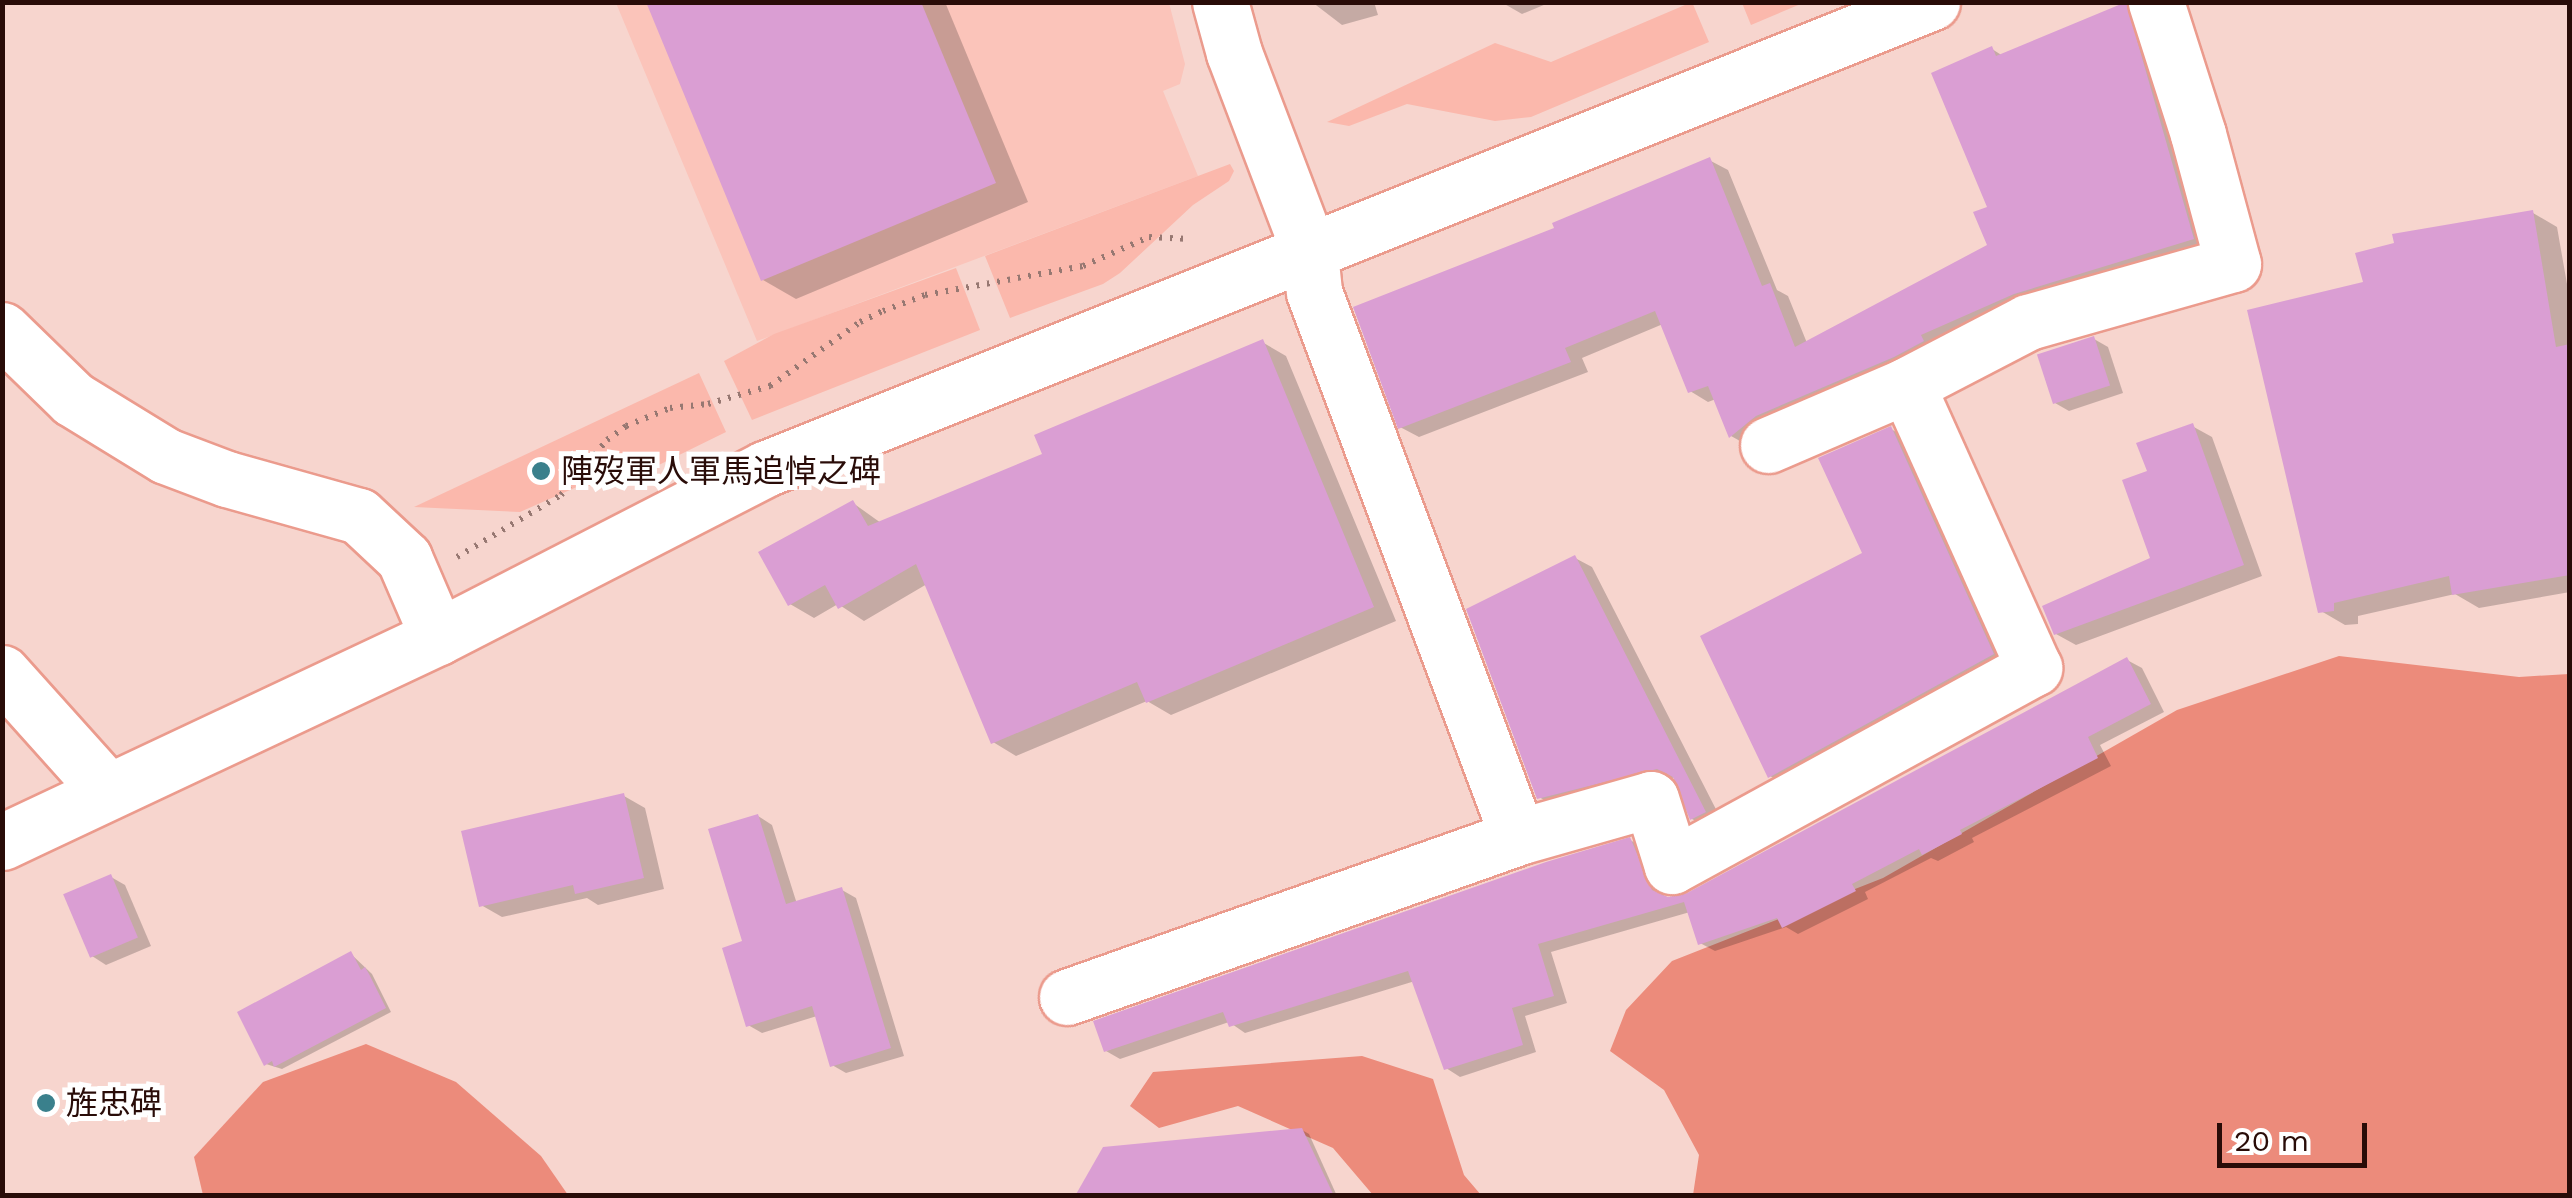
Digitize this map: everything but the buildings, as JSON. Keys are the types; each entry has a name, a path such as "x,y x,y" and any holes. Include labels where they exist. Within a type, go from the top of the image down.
{"street":[{"path":"1220,2 1234,53 1310,253 1314,292 1518,837"},
{"path":"2,842 438,637 765,469 1932,2"},
{"path":"1768,445 1907,384 2028,322 2232,264 2198,134 2156,2"},
{"path":"2,330 74,399 166,456 227,479 359,516 404,558 438,637"},
{"path":"1066,997 1518,837 1651,799 1672,866 2034,668 1907,384"},
{"path":"2,672 108,791"}],"path":[{"path":"440,566 561,495 607,440 626,426 670,408 708,404 770,386 860,322 894,306 925,295 1084,266 1149,236 1207,240"}],"shaded area":[{"path":"1692,2 1709,42 1531,117 1495,121 1407,104 1349,126 1327,122 1495,43 1551,62"},
{"path":"616,3 1169,3 1185,64 1180,84 1163,91 1198,176 757,341"},
{"path":"1742,3 1803,3 1751,25"},
{"path":"1230,164 1234,171 1229,181 1193,205 1120,273 1103,284 1010,318 985,256"},
{"path":"956,268 980,330 752,420 724,361 774,334"},
{"path":"699,373 726,432 618,485 579,486 520,512 414,507"},
{"path":"2339,656 2519,677 2569,674 2569,1195 1693,1195 1699,1155 1664,1090 1610,1051 1626,1010 1672,961 1883,878 2177,710"},
{"path":"366,1044 456,1082 541,1156 568,1195 203,1195 194,1157 263,1082"},
{"path":"1362,1056 1433,1079 1464,1175 1481,1195 1373,1195 1333,1148 1238,1106 1159,1128 1130,1106 1153,1072"}],"place":[{"name":"陣歿軍人軍馬追悼之碑","path":"541,471"},
{"name":"旌忠碑","path":"46,1103"}]}
